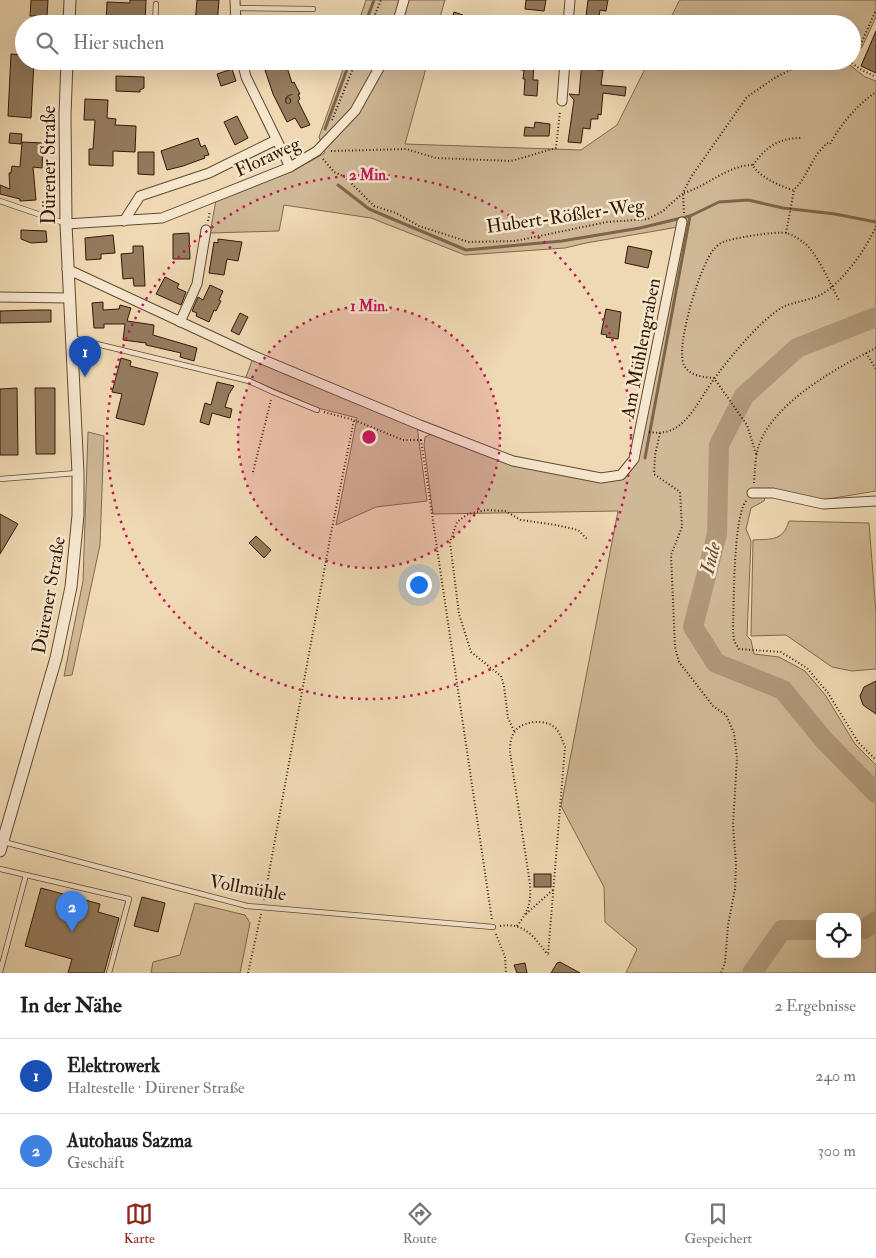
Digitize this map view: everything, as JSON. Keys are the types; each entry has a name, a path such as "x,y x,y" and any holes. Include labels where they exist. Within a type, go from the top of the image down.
{"street":[{"path":"69,15 70,0"},
{"path":"400,15 404,0"},
{"path":"569,15 570,0"},
{"name":"Dürener Straße","path":"1,846 56,658 71,587 78,515 78,473 67,269 65,115 67,70"},
{"path":"244,70 290,167"},
{"name":"Floraweg","path":"66,224 162,218 290,167 317,151 355,111 378,70"},
{"path":"562,101 564,70"},
{"name":"Floraweg","path":"124,221 140,196 209,173 276,140"},
{"name":"Am Mühlengraben","path":"420,425 513,461 601,478 621,475 634,459 683,218"},
{"path":"180,322 197,284 206,230"},
{"path":"67,269 252,355 420,425"},
{"path":"0,296 69,298"},
{"path":"752,493 773,493 823,504 876,501"}],"lane":[{"path":"155,15 156,4"},
{"path":"235,4 313,9"},
{"path":"0,201 66,224"},
{"path":"70,337 249,381 317,410"},
{"path":"0,479 78,473"},
{"name":"Vollmühle","path":"1,846 247,906 493,928"},
{"path":"0,869 129,899 110,973"},
{"path":"0,972 26,875"}],"path":[{"path":"375,15 381,0"},
{"path":"861,44 876,10"},
{"path":"330,124 352,70"},
{"name":"Hubert-Rößler-Weg","path":"317,151 334,172 345,177 374,206 396,213 419,226 468,242 515,240 607,222 648,219 663,211 682,193 695,171 748,97 776,77 790,70"},
{"path":"861,70 876,77"},
{"path":"786,233 794,190 822,148 827,143 830,144 855,110 876,92"},
{"path":"317,151 406,149 436,158 511,161 556,148 562,101"},
{"path":"753,165 769,146 792,138 801,138"},
{"path":"683,218 682,193 697,189 742,165 753,165"},
{"path":"753,165 755,171 784,188 794,190"},
{"path":"206,230 212,198"},
{"path":"656,433 676,429 692,414 714,378 765,320 783,307 821,295 841,279 861,252 876,227"},
{"path":"757,456 747,424 714,378 699,376 690,372 684,366 681,356 696,286 713,250 721,242 744,236 786,233 805,242 814,254 838,300"},
{"path":"876,348 830,373 787,406 764,434 757,456 752,493 743,504 737,535 732,630 734,641 739,649 780,652 808,668 828,693 858,742 876,760"},
{"path":"866,353 876,369"},
{"path":"252,472 273,392"},
{"path":"317,410 354,420 404,440 421,440"},
{"path":"248,973 262,908 354,420"},
{"path":"420,425 493,928 505,957 506,973"},
{"path":"660,433 655,455 654,474 680,492 682,527 671,555 675,646 679,662 713,706 726,715 734,733 737,758 733,825 736,864 735,889 728,924 722,973"},
{"path":"525,916 531,901 510,752 514,732 508,718 504,686 500,676 471,652 459,614 450,542 457,522 468,514 486,510 505,511 521,520 578,530 588,540"},
{"path":"493,928 517,926 528,932 548,955 555,888 565,747 560,733 552,725 538,722 525,723 514,732"},
{"path":"517,926 555,888"}],"shaded area":[{"path":"366,0 445,0 441,15 361,15"},
{"path":"876,0 876,17 861,48 861,15 672,15 679,1"},
{"path":"343,70 426,70 405,144 581,150 617,125 644,70 856,70 865,77 876,81 876,491 822,500 768,488 764,501 751,508 746,529 751,541 747,636 751,640 754,654 779,657 805,671 826,696 855,744 876,765 876,973 626,973 637,949 605,922 604,887 561,806 618,511 433,514 424,445 425,437 434,433 512,464 623,478 637,460 678,227 565,248 465,255 371,218 284,205 279,231 210,233 216,200 291,172 325,153 319,137"},
{"path":"253,358 417,426 427,501 376,507 336,525 357,418 318,408 246,377"},
{"path":"88,432 104,436 100,545 72,675 64,676 83,581"},
{"path":"789,521 869,523 876,613 876,669 852,671 832,667 786,635 751,636 753,540 771,539 780,536 787,528"},
{"path":"195,903 245,915 250,923 240,973 151,973 153,962 180,955"}],"building":[{"path":"31,0 48,0 47,15 30,15"},
{"path":"130,0 146,0 145,15 106,15 107,2 130,3"},
{"path":"197,0 219,0 218,15 196,15"},
{"path":"526,0 546,0 544,11 525,9"},
{"path":"588,0 608,0 606,11 600,10 599,15 586,15"},
{"path":"876,31 876,73 861,66"},
{"path":"11,54 15,54 15,70 34,70 31,118 8,116"},
{"path":"232,70 236,81 221,86 217,74"},
{"path":"265,70 288,70 292,83 294,82 300,94 298,94 300,99 298,101 310,125 301,128 295,118 287,122 273,94"},
{"path":"524,70 534,70 533,80 538,80 537,96 524,95 525,79 523,79"},
{"path":"581,70 603,70 601,85 626,87 625,96 603,93 601,115 598,114 598,119 591,119 590,129 583,128 581,143 568,142 574,100 569,94 579,95"},
{"path":"116,76 144,77 144,88 140,92 116,91"},
{"path":"85,99 108,100 107,118 116,119 115,125 136,126 135,152 113,151 113,166 89,165 89,149 93,149 95,120 84,120"},
{"path":"237,116 248,138 235,145 224,122"},
{"path":"535,122 550,124 549,136 524,136 525,127 534,128"},
{"path":"10,133 22,134 21,144 9,143"},
{"path":"198,138 201,147 205,145 209,155 183,166 167,170 161,151"},
{"path":"22,142 43,143 42,168 33,167 36,200 20,201 20,199 0,194 0,185 10,189 9,173 11,173 12,166 20,167"},
{"path":"138,152 154,152 154,175 138,174"},
{"path":"21,230 46,231 47,242 31,243 21,239"},
{"path":"189,233 190,259 173,259 173,234"},
{"path":"113,235 115,253 101,254 101,259 86,260 85,238"},
{"path":"218,239 242,242 238,261 227,259 224,275 209,273 214,242 218,243"},
{"path":"133,246 143,246 145,286 134,286 133,278 123,279 121,254 133,253"},
{"path":"628,246 652,251 648,268 625,263"},
{"path":"165,277 179,284 177,288 186,292 181,305 156,294"},
{"path":"210,285 223,291 219,300 221,301 216,311 214,310 209,322 196,316 197,313 192,311 198,297 203,300"},
{"path":"103,302 103,310 119,309 120,305 131,308 127,321 154,325 153,335 197,348 194,361 180,357 181,353 146,345 146,343 123,340 125,324 104,324 104,328 94,328 92,303"},
{"path":"606,309 621,312 618,339 601,334"},
{"path":"51,310 51,322 0,323 0,311"},
{"path":"240,313 248,317 239,335 231,331"},
{"path":"121,358 131,361 130,366 158,373 144,425 116,418 122,394 112,392"},
{"path":"217,382 234,386 225,407 232,409 230,418 212,413 209,425 200,422 205,403 211,405"},
{"path":"17,388 18,455 0,455 0,389"},
{"path":"35,388 55,388 55,454 36,454"},
{"path":"0,514 18,524 0,554"},
{"path":"256,536 271,550 264,558 249,543"},
{"path":"876,681 876,714 863,705 860,696 864,687"},
{"path":"534,874 551,874 551,887 534,887"},
{"path":"41,888 100,904 98,912 119,918 104,973 68,973 72,959 25,946"},
{"path":"142,897 165,903 158,932 134,926"},
{"path":"560,962 580,973 551,973 557,963"},
{"path":"525,963 527,973 517,973 514,965"}],"waterway":[{"path":"368,15 374,0"},
{"path":"325,129 347,70"},
{"path":"338,185 369,209 466,250 562,241 640,228 690,216"},
{"path":"645,458 690,216 719,202 748,200 783,208 835,214 876,222"},
{"name":"Inde","path":"876,317 797,348 744,396 719,445 717,534 693,627 716,663 783,690 823,739 876,793"},
{"name":"Inde","path":"861,929 876,921"},
{"name":"Inde","path":"752,973 782,930 816,930"}],"place":[{"name":"Elektrowerk","path":"85,377"},
{"name":"Autohaus Sazma","path":"72,932"}]}
